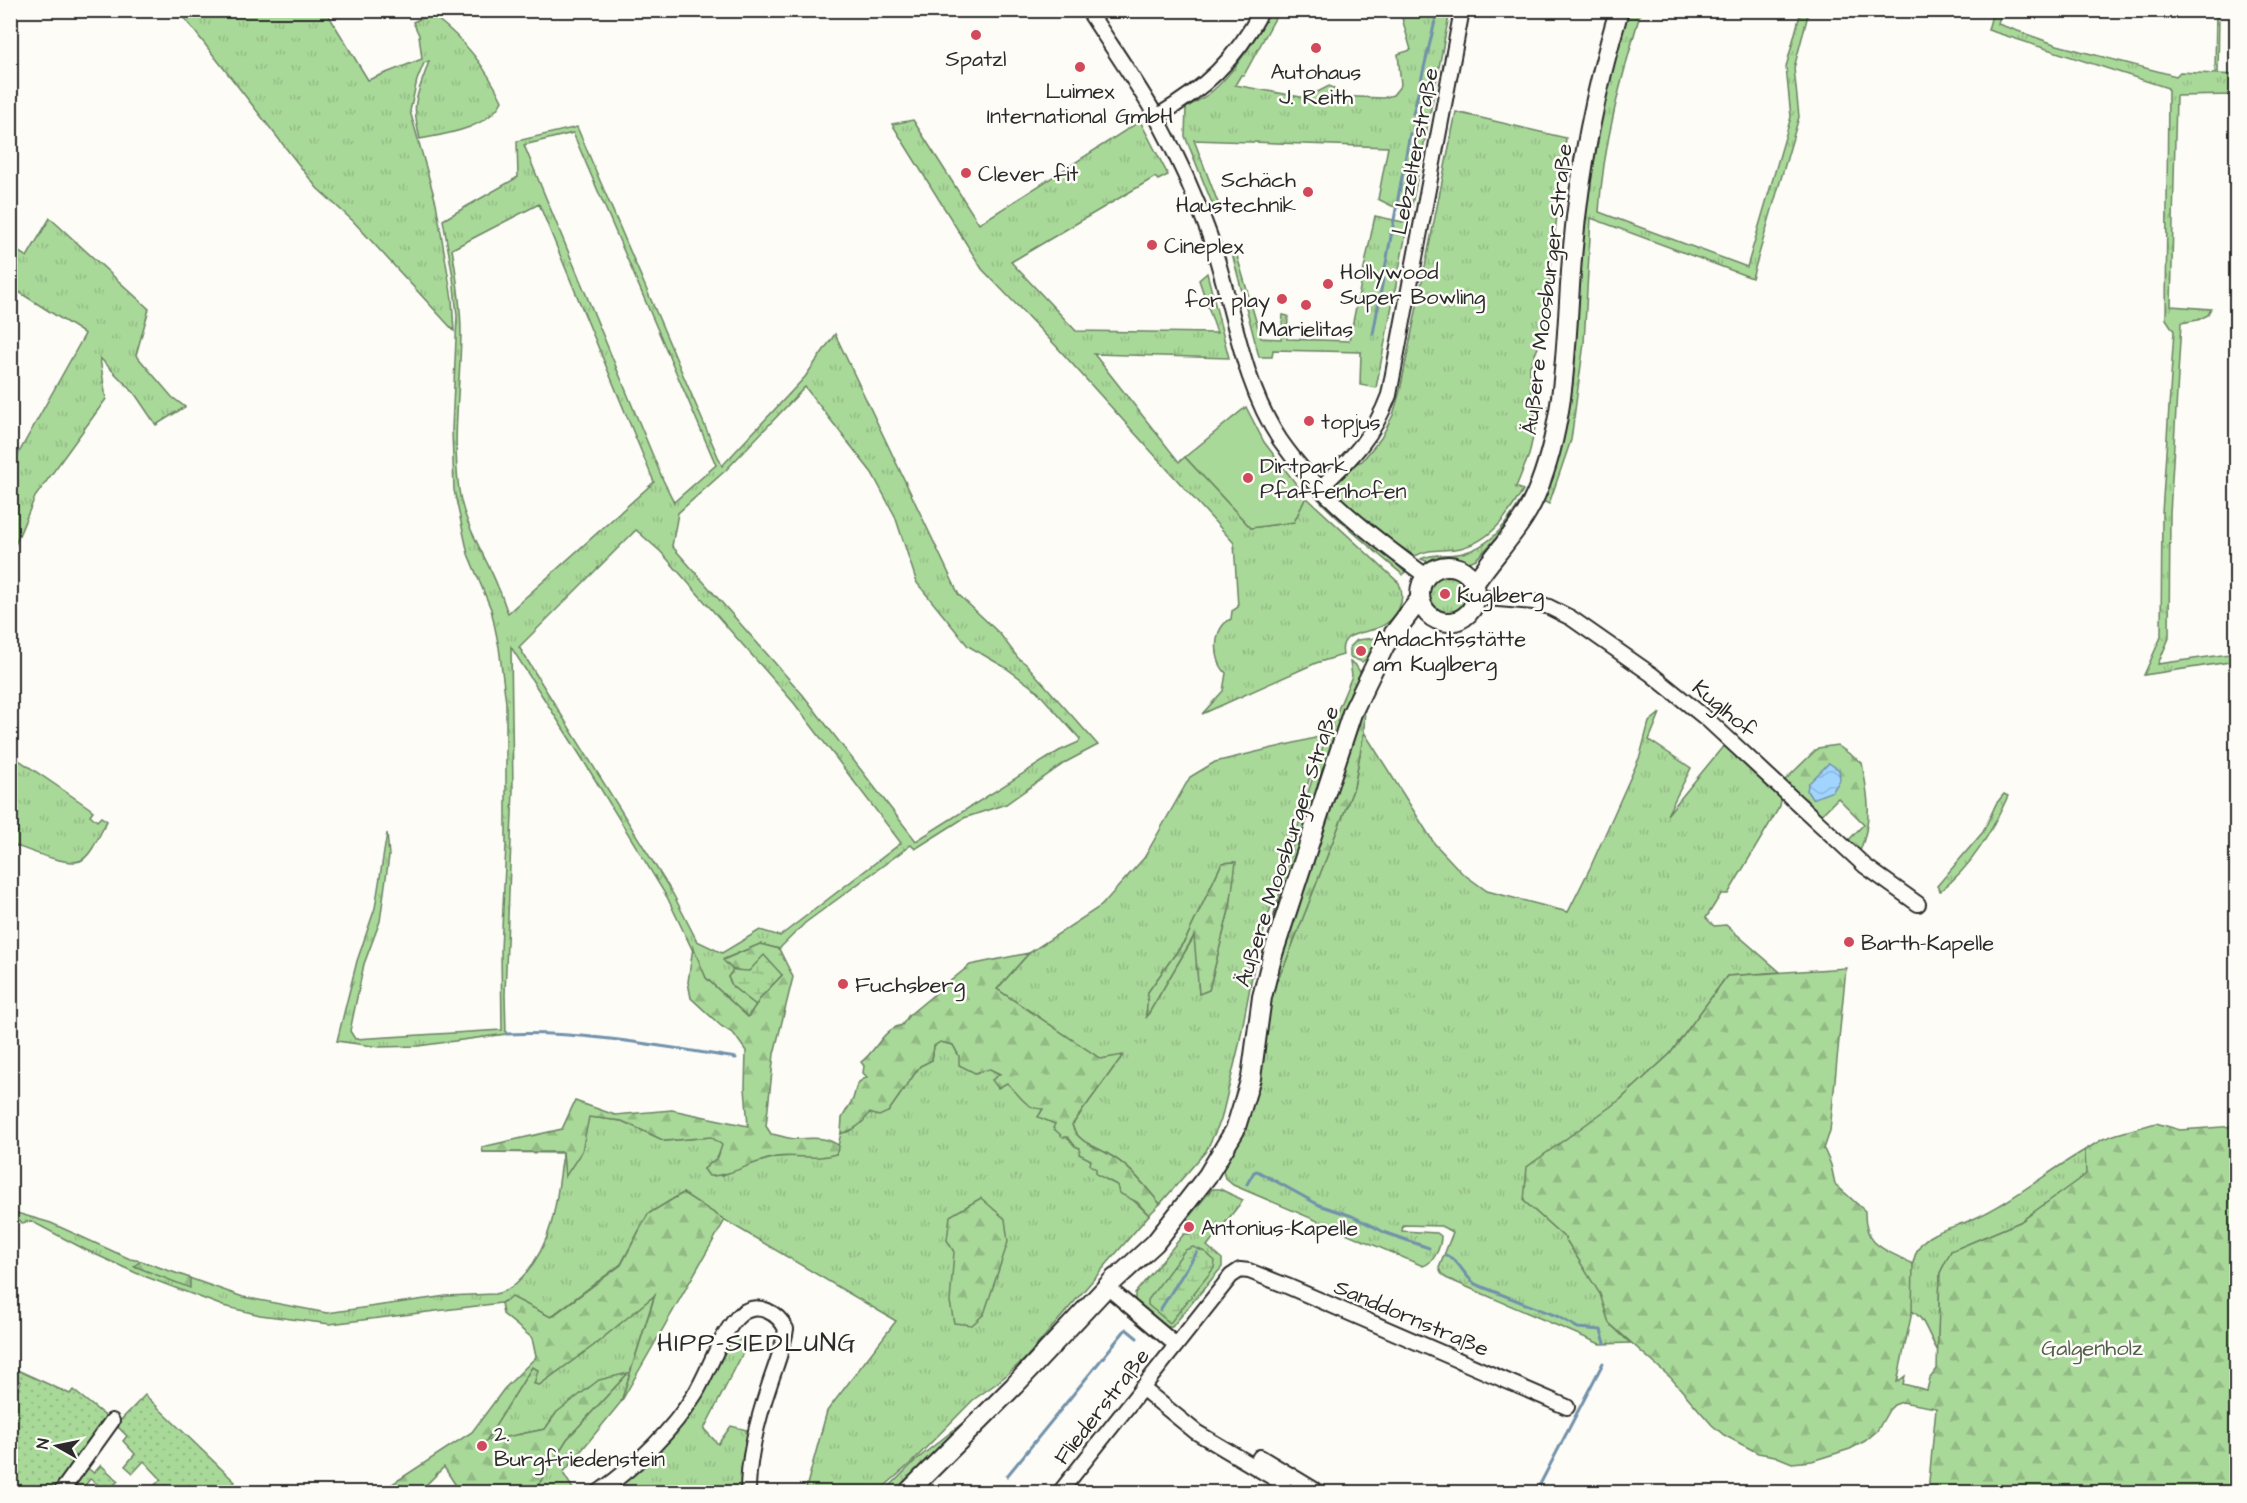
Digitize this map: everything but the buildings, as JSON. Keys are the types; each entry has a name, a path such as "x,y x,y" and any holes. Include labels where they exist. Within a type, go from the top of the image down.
{"street":[{"path":"1088,10 1156,117 1187,181 1208,232 1258,395 1280,439 1320,488 1338,506 1426,576 1443,566 1452,566 1469,575 1474,590"},
{"path":"1156,117 1193,94 1229,61 1252,30 1262,10"},
{"name":"Lebzelterstraße","path":"1320,488 1355,454 1372,432 1389,395 1462,10"},
{"name":"Äußere Moosburger Straße","path":"1377,662 1417,626 1434,618 1442,621 1457,620 1469,611 1474,590 1535,497 1547,466 1557,427 1565,366 1577,203 1587,141 1619,10"},
{"name":"Äußere Moosburger Straße","path":"1461,569 1513,531"},
{"name":"Äußere Moosburger Straße","path":"908,1492 1014,1386 1107,1287 1148,1236 1203,1180 1228,1144 1242,1111 1251,1078 1262,997 1273,954 1352,713 1390,639 1420,599 1420,588 1426,576"},
{"name":"Kuglhof","path":"1474,590 1541,604 1565,614 1651,674 1708,720 1865,866 1918,904"},
{"path":"1420,599 1428,613 1434,618"},
{"name":"Fliederstraße","path":"1059,1492 1231,1276 1240,1270"},
{"name":"Sanddornstraße","path":"1240,1270 1249,1271 1287,1286 1567,1407"},
{"name":"Fliederstraße","path":"1107,1287 1176,1345"},
{"path":"599,1492 636,1465 669,1431 695,1394 728,1331 740,1315 761,1308 777,1316 786,1329 783,1349 764,1401 755,1436 748,1474 748,1492"},
{"path":"1142,1388 1196,1432 1255,1466 1260,1457 1318,1492"},
{"path":"61,1492 112,1421"}],"green space":[{"path":"179,11 326,11 368,80 422,59 419,35 413,22 434,13 436,18 466,45 482,66 502,101 496,110 477,124 420,139 416,106 429,61 424,63 417,80 410,111 436,203 452,299 454,331 353,221 317,188"},
{"path":"1270,11 1279,11 1244,75 1241,75 1235,85 1306,98 1329,86 1334,88 1334,96 1383,98 1393,95 1401,85 1398,54 1411,50 1400,11 1450,11 1411,210 1392,206 1378,199 1388,147 1194,140 1220,208 1214,208 1185,136 1186,108 1210,93 1228,76 1251,44"},
{"path":"1627,11 1641,11 1620,85 1609,136 1599,212 1747,267 1791,117 1786,67 1801,11 1809,11 1794,68 1799,117 1752,278 1591,218 1584,343 1571,440 1549,504 1541,500 1595,130"},
{"path":"1993,11 2001,11 1998,24 2057,45 2176,76 2180,72 2215,74 2216,11 2219,11 2218,74 2236,75 2236,95 2176,96 2171,306 2211,309 2208,315 2198,320 2181,323 2170,513 2169,638 2158,664 2236,653 2236,661 2144,675 2161,637 2162,513 2174,331 2166,319 2168,88 1988,30"},
{"path":"1456,112 1566,138 1543,336 1530,366 1530,384 1536,423 1529,455 1516,487 1523,490 1496,528 1478,541 1455,549 1430,551 1415,556 1371,528 1336,495 1336,483 1352,465 1362,461 1381,438 1393,415 1400,391"},
{"path":"913,120 979,224 1140,121 1168,175 1158,180 1155,177 1011,262 1076,331 1217,333 1199,280 1207,273 1229,358 1094,354 1179,462 1185,457 1251,528 1294,522 1306,497 1399,583 1402,596 1399,609 1385,625 1348,637 1342,647 1343,655 1316,663 1202,714 1223,691 1226,673 1219,661 1217,644 1220,629 1231,619 1232,611 1238,607 1234,543 1056,346 982,269 892,124"},
{"path":"577,127 722,466 805,377 835,334 959,595 1000,634 1018,658 1026,664 1098,745 1066,762 1006,804 964,818 915,849 911,845 805,923 779,949 760,944 724,959 733,970 728,977 733,987 756,1005 748,1017 706,978 667,897 511,647 513,789 505,994 506,1034 418,1046 380,1047 337,1041 357,961 375,908 387,833 389,856 380,921 364,964 350,1031 355,1039 502,1030 501,950 506,845 506,703 499,647 491,609 468,554 454,490 452,430 457,316 443,220 518,177 517,141","holes":["573,133 716,465 674,502 524,145","539,204 654,482 508,613 465,516 459,490 456,432 461,324 452,249","805,387 872,473 895,516 917,583 968,646 1006,668 1036,690 1080,739 1079,742 1059,751 916,841 803,695 672,546 678,513 726,470","636,530 661,552 794,703 901,843 780,936 760,930 722,953 697,941 673,894 519,647"]},
{"path":"1375,216 1408,223 1376,388 1360,385 1361,352 1273,350 1272,357 1259,357 1233,257 1237,256 1261,338 1281,339 1283,315 1288,316 1287,339 1349,341"},
{"path":"50,218 149,309 136,355 172,397 185,407 156,425 135,394 100,358 106,399 35,497 15,545 11,533 11,467 85,334 11,287 11,247 27,257"},
{"name":"Dirtpark Pfaffenhofen","path":"1246,407 1264,442 1306,497 1294,522 1251,528 1185,457"},
{"path":"1268,428 1298,472 1318,495 1405,572 1403,575 1345,526 1310,490 1279,451 1265,429"},
{"path":"1526,492 1530,494 1513,522 1476,559 1467,563 1449,560 1431,563 1421,559 1434,555 1458,554 1481,546 1507,522"},
{"path":"1446,571 1454,572 1462,577 1467,585 1467,601 1462,609 1454,614 1446,615 1438,614 1430,609 1425,601 1424,593 1425,585 1430,577 1438,572"},
{"path":"1391,630 1375,652 1362,662 1350,657 1350,647 1357,640 1375,638"},
{"path":"1350,662 1355,664 1362,675 1256,993 1277,902 1304,805 1324,743 1352,676"},
{"path":"1365,697 1364,732 1354,787 1285,964 1268,998 1279,957"},
{"path":"1660,713 1649,740 1691,768 1667,815 1725,744 1782,795 1780,806 1728,894 1721,894 1706,918 1714,926 1726,925 1780,972 1727,976 1670,1054 1621,1099 1524,1201 1565,1238 1601,1294 1609,1323 1630,1343 1600,1344 1446,1278 1439,1268 1453,1232 1441,1226 1403,1225 1402,1231 1437,1233 1441,1236 1436,1254 1430,1262 1423,1266 1233,1185 1225,1178 1222,1168 1243,1136 1259,1082 1268,998 1285,964 1354,787 1364,732 1434,843 1462,873 1487,891 1568,912 1640,756 1649,722"},
{"path":"1323,736 1254,966 1239,1045 1221,1120 1206,1151 1160,1204 1130,1170 1108,1154 1082,1140 1072,1125 1122,1056 1101,1059 997,989 1029,953 1101,906 1144,858 1190,777 1215,762","holes":["1235,862 1230,906 1209,990 1199,994 1195,935 1146,1017 1148,992 1186,939 1222,863"]},
{"path":"1837,745 1862,763 1868,817 1860,851 1847,842 1864,824 1838,798 1820,816 1784,781 1818,748"},
{"path":"10,754 88,807 93,811 90,815 97,821 101,817 107,821 93,848 82,860 68,862 58,860 11,844 11,836 18,832 11,828"},
{"path":"2004,794 2008,796 1980,848 1962,871 1940,891 1937,886 1983,832 1996,804"},
{"path":"1236,862 1230,906 1209,990 1199,994 1194,936 1146,1018 1148,992 1186,939 1222,863"},
{"path":"760,944 779,949 793,977 774,1054 766,1126 771,1134 787,1138 818,1138 834,1143 839,1146 836,1154 820,1157 776,1157 726,1174 709,1176 704,1169 718,1157 722,1145 711,1137 665,1141 622,1121 589,1117 582,1151 565,1177 563,1152 483,1152 482,1147 562,1129 575,1101 615,1115 672,1110 748,1126 745,1088 746,1051 734,1034 721,1026 691,998 688,982 693,947 706,978 748,1017 761,997 782,975 733,970 723,960"},
{"path":"1029,953 997,989 1101,1059 1123,1055 1072,1125 1082,1140 1123,1164 1160,1204 1149,1215 1137,1202 1119,1193 1117,1185 1096,1174 1096,1169 1090,1165 1091,1160 1079,1154 1080,1148 1053,1128 1055,1124 1038,1117 1043,1109 1027,1104 1007,1083 998,1088 992,1080 1000,1074 990,1069 975,1073 959,1065 959,1056 953,1045 940,1042 934,1046 932,1060 920,1066 888,1112 879,1116 869,1113 857,1126 841,1133 842,1118 853,1099 859,1082 867,1077 863,1073 864,1066 861,1062 889,1031 902,1025 909,1015 970,965"},
{"path":"764,955 782,975 756,1005 733,987 728,977 733,970 749,971"},
{"name":"Galgenholz","path":"1846,968 1830,1131 1824,1149 1831,1165 1835,1184 1865,1211 1868,1232 1872,1240 1885,1250 1913,1264 1912,1312 1897,1382 1905,1376 1903,1384 1927,1390 1930,1378 1937,1369 1940,1273 1951,1251 2020,1222 2086,1174 2085,1150 2103,1139 2156,1123 2180,1130 2236,1126 2236,1492 1928,1492 1936,1408 1902,1402 1889,1410 1877,1431 1865,1441 1850,1449 1812,1461 1792,1463 1775,1456 1758,1453 1724,1435 1712,1425 1671,1378 1609,1323 1600,1294 1565,1238 1524,1201 1527,1167 1621,1099 1670,1054 1727,976"},
{"path":"940,1042 953,1045 959,1056 975,1073 990,1068 1019,1095 1043,1109 1039,1116 1055,1124 1075,1146 1080,1148 1107,1180 1117,1185 1149,1215 1025,1359 973,1400 911,1463 878,1492 805,1492 827,1411 896,1321 701,1206 683,1193 648,1214 621,1264 550,1317 512,1297 501,1303 330,1324 260,1315 223,1306 136,1273 31,1221 22,1223 19,1220 11,1227 10,1211 51,1223 130,1259 243,1297 327,1313 446,1296 495,1294 508,1289 518,1281 535,1261 543,1247 553,1217 563,1153 483,1152 482,1147 562,1135 589,1117 622,1121 665,1141 711,1137 723,1144 718,1157 704,1169 721,1176 738,1168 776,1157 836,1154 841,1133 847,1132 869,1113 888,1112 920,1066 932,1060 934,1046"},
{"path":"2085,1150 2087,1174 2020,1222 1951,1251 1940,1273 1938,1351 1920,1318 1912,1312 1912,1268 1919,1247 1935,1233 1971,1220 2001,1205"},
{"path":"1212,1189 1220,1189 1243,1200 1207,1246 1222,1259 1222,1267 1172,1327 1166,1327 1135,1301 1135,1293 1184,1234 1191,1234 1196,1229 1188,1218"},
{"path":"683,1193 725,1220 621,1402 655,1295 593,1346 539,1385 534,1384 538,1370 532,1367 486,1441 545,1429 557,1412 599,1380 628,1373 567,1439 534,1492 460,1492 444,1467 419,1492 380,1492 472,1432 504,1389 536,1357 532,1338 503,1314 501,1303 512,1297 551,1317 621,1265 648,1214"},
{"path":"981,1198 1005,1219 1008,1242 984,1314 972,1325 954,1323 950,1302 954,1252 947,1240 950,1216"},
{"path":"1193,1247 1205,1252 1215,1261 1214,1268 1170,1323 1148,1305 1148,1300 1185,1250"},
{"path":"141,1261 190,1278 190,1288 134,1266"},
{"path":"655,1294 621,1402 563,1473 575,1492 534,1492 567,1439 627,1374 557,1412 545,1429 485,1442 532,1367 538,1370 539,1385 593,1346"},
{"path":"733,1335 749,1347 743,1353 704,1429 718,1444 731,1426 751,1431 743,1492 605,1492 655,1454 680,1427 705,1389"},
{"path":"15,1369 70,1394 73,1390 109,1419 55,1492 11,1492 10,1387 17,1390 21,1382 11,1377"},
{"path":"145,1395 235,1482 224,1492 155,1492 151,1489 161,1479 144,1461 133,1473 125,1466 135,1454 123,1441 127,1436 116,1425"},
{"path":"980,1409 900,1492 884,1492 916,1460"},
{"path":"101,1465 118,1481 113,1486 119,1492 109,1492 90,1479 80,1492 68,1492 86,1467 94,1473"}],"water":[{"path":"1829,763 1839,770 1840,780 1833,791 1812,799 1807,791 1808,784"}],"waterway":[{"path":"1413,114 1437,13"},
{"path":"1373,334 1410,133"},
{"path":"506,1034 593,1037 736,1058"},
{"path":"1247,1184 1257,1171 1319,1205 1429,1248"},
{"path":"1160,1310 1197,1252"},
{"path":"1446,1255 1455,1261 1475,1284 1559,1317 1578,1328 1601,1330 1605,1343"},
{"path":"1007,1476 1126,1329 1137,1338"},
{"path":"1536,1492 1603,1363"}],"place":[{"name":"Spatzl","path":"976,35"},
{"name":"Autohaus J. Reith","path":"1316,48"},
{"name":"Luimex International GmbH","path":"1080,67"},
{"name":"Clever fit","path":"966,173"},
{"name":"Schäch Haustechnik","path":"1308,192"},
{"name":"Cineplex","path":"1152,245"},
{"name":"Hollywood Super Bowling","path":"1328,284"},
{"name":"for play","path":"1282,299"},
{"name":"Marielitas","path":"1306,305"},
{"name":"topjus","path":"1309,421"},
{"name":"Dirtpark Pfaffenhofen","path":"1248,478"},
{"name":"Kuglberg","path":"1445,594"},
{"name":"Andachtsstätte am Kuglberg","path":"1361,651"},
{"name":"Barth-Kapelle","path":"1849,942"},
{"name":"Fuchsberg","path":"843,984"},
{"name":"Antonius-Kapelle","path":"1189,1227"},
{"name":"2. Burgfriedenstein","path":"482,1446"}],"district":[{"name":"HIPP-SIEDLUNG","path":"757,1342"}]}
